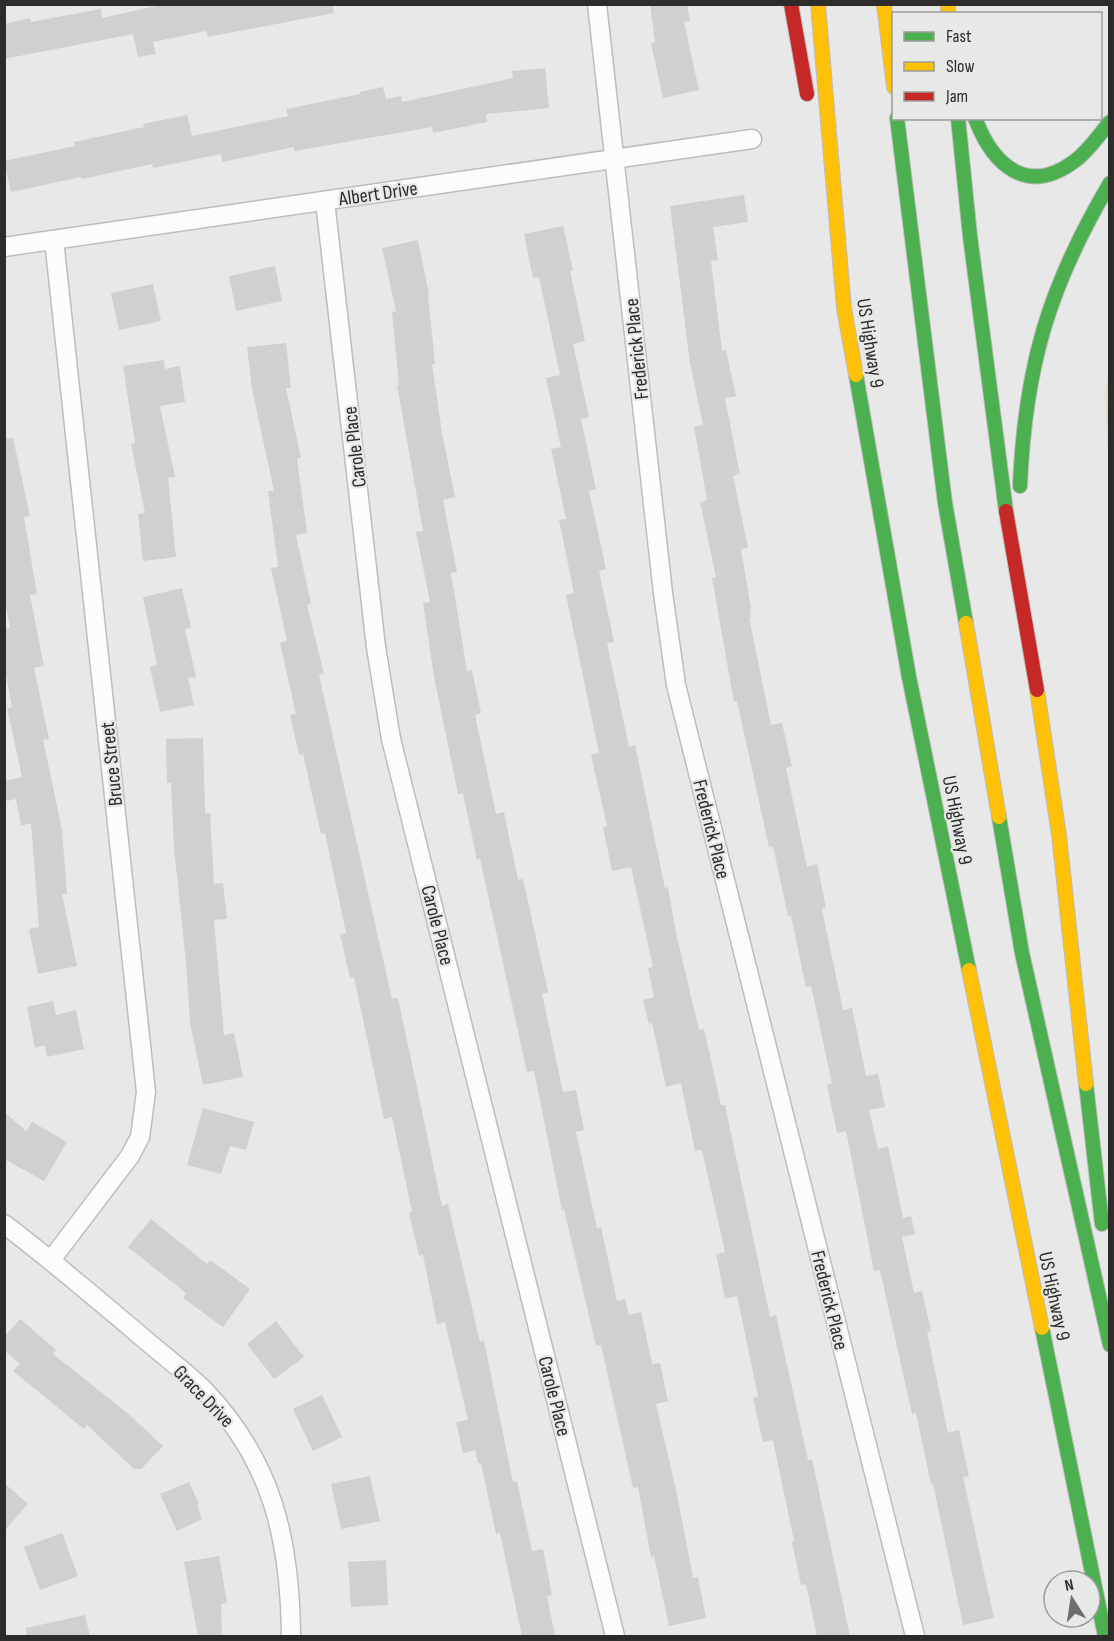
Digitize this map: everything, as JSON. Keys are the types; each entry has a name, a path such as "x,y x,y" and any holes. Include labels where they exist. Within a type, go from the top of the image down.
{"highway":[{"path":"791,4 809,110"},
{"name":"US Highway 9","path":"818,4 844,308 911,689 1105,1636"},
{"path":"884,4 892,70"},
{"name":"US Highway 9","path":"897,120 945,503 1020,941 1110,1345"},
{"path":"958,120 970,236 1009,537 1039,700 1059,835 1104,1242"},
{"path":"976,120 988,148 1000,164 1014,173 1031,176 1050,173 1076,160 1093,144 1110,122"},
{"path":"818,156 844,308"},
{"path":"1020,500 1021,434 1031,367 1058,281 1086,223 1110,183"},
{"path":"1022,523 1039,700"},
{"path":"1107,1265 1110,1289"}],"street":[{"name":"Frederick Place","path":"597,4 663,593 676,685 915,1636"},
{"name":"Albert Drive","path":"4,248 752,139"},
{"name":"Carole Place","path":"326,201 376,647 392,739 615,1636"},
{"name":"Bruce Street","path":"51,1260 130,1156 140,1137 146,1092 54,240"},
{"name":"Grace Drive","path":"4,1224 51,1260 203,1389 237,1430 251,1451 276,1507 288,1572 291,1636"}],"shaded area":[{"path":"1109,374 1109,476 1105,390"}],"building":[{"path":"165,4 333,4 334,13 208,37 206,31 153,42 156,54 138,57 133,34 4,59 4,24 30,18 31,22 101,9 102,18"},
{"path":"650,4 687,4 690,21 684,22 699,90 663,98 651,43 655,42"},
{"path":"545,68 549,108 486,114 487,122 433,133 432,127 294,151 294,147 222,162 221,154 153,168 152,164 11,192 4,161 75,146 74,142 187,115 192,136 288,116 286,109 383,87 386,99 401,96 402,102 513,78 512,71"},
{"path":"744,195 748,222 713,227 718,260 711,261 722,351 726,350 736,396 725,398 740,474 733,476 748,548 741,549 751,608 751,617 749,617 771,725 782,723 792,766 786,768 807,867 817,864 826,908 822,909 843,1010 852,1008 866,1076 878,1074 885,1107 869,1110 878,1149 888,1146 903,1218 911,1216 915,1234 902,1237 914,1293 922,1291 931,1331 927,1332 948,1433 959,1430 969,1476 963,1477 994,1618 963,1625 916,1413 912,1414 880,1270 874,1271 846,1131 837,1133 827,1085 832,1083 811,986 806,987 773,846 769,847 737,701 734,702 712,578 716,577 700,502 707,500 694,427 703,425 690,363 670,206"},
{"path":"563,226 585,341 573,344 589,417 581,419 596,489 589,491 606,569 599,571 614,642 607,643 629,747 635,745 665,888 668,887 676,933 699,1030 704,1029 721,1105 725,1105 770,1317 776,1315 808,1460 812,1459 850,1636 817,1636 806,1584 801,1585 773,1440 763,1442 753,1398 758,1396 737,1296 725,1299 716,1254 725,1252 702,1150 695,1151 681,1083 666,1087 652,1023 649,1024 643,1000 654,997 648,968 653,967 631,867 612,871 603,827 607,826 591,755 599,753 566,595 574,593 559,520 566,519 551,449 561,447 546,378 560,375 539,277 533,278 524,234"},
{"path":"418,240 429,294 435,364 432,364 442,433 455,497 443,500 457,572 451,573 467,671 472,670 481,713 475,715 496,814 504,812 518,880 523,879 548,992 542,994 563,1092 576,1090 584,1130 576,1132 597,1228 601,1227 617,1301 625,1299 629,1315 641,1312 652,1364 660,1363 668,1401 656,1404 677,1494 693,1578 698,1577 706,1618 669,1626 654,1556 651,1557 638,1487 633,1488 601,1345 596,1346 564,1209 562,1210 534,1071 527,1072 480,859 477,860 463,793 458,794 434,677 423,603 430,602 416,532 423,531 397,385 399,385 392,312 396,311 382,248"},
{"path":"275,266 282,301 236,311 229,276"},
{"path":"153,284 161,321 119,330 111,293"},
{"path":"286,343 291,388 286,388 301,458 297,458 307,533 296,535 311,604 307,605 324,674 319,675 392,999 398,998 442,1206 448,1204 480,1342 484,1341 513,1482 517,1481 532,1551 543,1549 552,1595 547,1596 555,1636 522,1636 500,1533 496,1534 481,1463 478,1463 475,1450 463,1453 456,1422 468,1420 445,1322 437,1324 423,1255 419,1256 392,1117 384,1119 354,977 350,978 340,934 346,933 325,833 321,834 303,754 299,755 290,715 296,714 280,643 287,641 271,568 278,567 268,491 274,491 252,389 247,347"},
{"path":"164,360 165,369 180,366 185,402 160,406 175,477 168,478 176,557 143,561 138,514 145,513 131,444 135,443 123,366"},
{"path":"13,438 30,516 24,517 37,594 30,595 44,666 34,668 49,739 43,740 62,830 67,894 62,894 77,966 38,974 29,929 39,927 31,823 21,826 16,799 7,801 4,787 4,781 22,777 7,708 12,707 4,664 4,629 10,628 4,595 4,439"},
{"path":"182,588 191,628 185,629 196,677 188,678 194,705 160,712 150,667 157,665 143,597"},
{"path":"203,738 205,813 210,813 214,884 223,883 227,919 214,920 224,1035 234,1033 243,1077 203,1085 190,1023 174,848 171,782 167,783 166,739"},
{"path":"53,1001 56,1015 76,1010 84,1049 47,1057 45,1045 35,1048 27,1007"},
{"path":"203,1108 254,1122 246,1150 230,1146 221,1174 187,1165"},
{"path":"4,1112 26,1131 32,1122 67,1142 44,1181 4,1159"},
{"path":"151,1219 207,1264 210,1260 250,1289 223,1327 183,1298 186,1293 128,1247"},
{"path":"20,1319 56,1350 53,1354 126,1412 163,1446 141,1469 134,1469 87,1425 84,1429 13,1371 20,1364 4,1350 4,1337"},
{"path":"276,1321 304,1357 274,1379 247,1344"},
{"path":"322,1395 342,1437 313,1451 293,1409"},
{"path":"370,1476 380,1521 341,1529 331,1484"},
{"path":"189,1482 199,1504 197,1505 202,1519 177,1531 160,1494"},
{"path":"4,1483 28,1504 4,1531"},
{"path":"62,1533 78,1576 40,1590 24,1547"},
{"path":"219,1556 227,1603 221,1604 222,1636 198,1636 184,1562"},
{"path":"386,1560 388,1605 351,1607 348,1562"},
{"path":"85,1615 90,1636 26,1636 26,1628"}],"traffic: fast":[{"path":"897,120 945,503 966,623"},
{"path":"958,120 970,236 1006,511"},
{"path":"976,120 992,150 1002,162 1014,171 1028,176 1042,176 1059,171 1076,160 1110,122"},
{"path":"1020,486 1028,403 1044,328 1071,257 1110,183"},
{"path":"856,375 909,677 969,970"},
{"path":"999,817 1022,953 1110,1345"},
{"path":"1086,1084 1102,1224"},
{"path":"1042,1328 1105,1636"}],"traffic: slow":[{"path":"818,4 844,308 856,375"},
{"path":"884,4 892,70"},
{"path":"948,4 948,12"},
{"path":"966,623 999,817"},
{"path":"1037,690 1059,835 1086,1084"},
{"path":"969,970 1042,1328"}],"traffic: jam":[{"path":"791,4 807,94"},
{"path":"1006,511 1037,690"}]}
